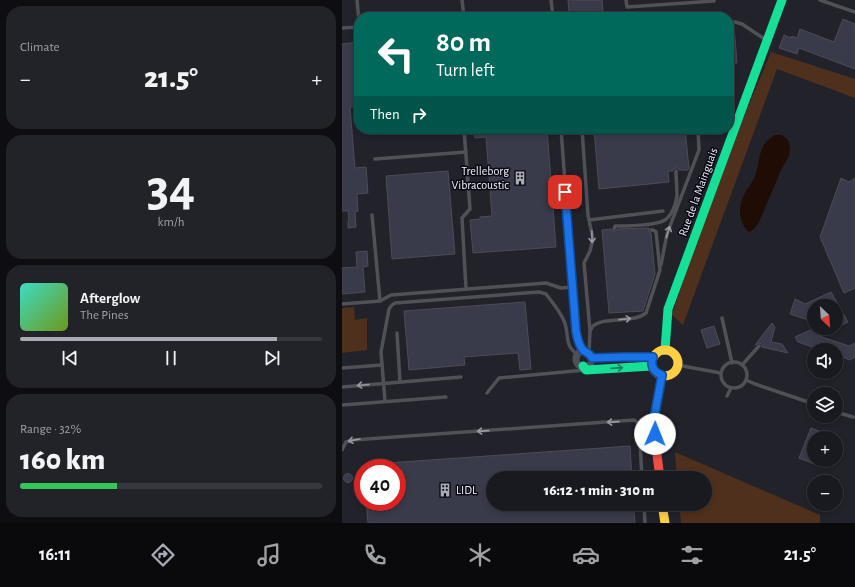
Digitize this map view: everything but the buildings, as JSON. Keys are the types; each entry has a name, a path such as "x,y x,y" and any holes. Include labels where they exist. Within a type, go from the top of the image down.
{"street":[{"name":"Rue de la Mainguais","path":"734,130 782,0"},
{"name":"Rue de la Mainguais","path":"665,350 668,309 733,134"},
{"path":"665,350 675,354 677,358 677,365 673,372 662,375 658,374 654,370 652,362 653,357 657,352 665,350"},
{"path":"652,366 584,368 577,362 576,357 586,354 624,357 653,357"},
{"path":"584,368 590,364 586,354"},
{"path":"659,471 653,424 662,375"},
{"path":"663,511 665,523"}],"lane":[{"path":"357,0 358,12"},
{"path":"462,0 463,12"},
{"path":"552,0 553,12"},
{"path":"626,0 627,7 714,0"},
{"path":"820,0 855,12"},
{"path":"734,22 742,24 767,41"},
{"path":"342,28 354,27"},
{"path":"464,134 470,209 462,218 466,289"},
{"path":"561,134 576,337 586,354"},
{"path":"582,134 589,220 593,239 590,251 584,263 590,331 586,354"},
{"path":"590,331 594,326 600,323 639,318 646,313 660,270 667,234 698,150 698,134"},
{"path":"375,159 466,152"},
{"path":"614,229 616,226 657,223 670,216 677,196 676,171"},
{"path":"589,220 663,211"},
{"path":"372,215 380,301"},
{"path":"651,230 656,232 660,270"},
{"path":"342,304 380,301 391,296 546,283 561,288 572,287"},
{"path":"385,401 381,352 389,308 395,303 539,292 546,294 564,320 567,339 573,352 586,354"},
{"path":"722,318 732,363"},
{"path":"397,333 400,382"},
{"path":"742,366 759,346"},
{"path":"732,363 742,366 746,372 746,380 742,386 731,388 724,384 721,377 725,366 732,363"},
{"path":"342,368 382,365"},
{"path":"677,365 722,373"},
{"path":"487,393 499,378 584,368"},
{"path":"342,387 461,377"},
{"path":"746,380 807,402"},
{"path":"728,396 731,388"},
{"path":"342,405 446,397"},
{"path":"843,414 853,417"},
{"path":"342,450 346,442 353,440 634,420 639,425 642,471"},
{"path":"644,511 645,523"}],"shaded area":[{"path":"771,52 855,79 855,98 777,69 683,325 672,315 695,243 718,179"},
{"path":"775,135 782,135 788,140 790,147 789,156 782,168 759,222 755,228 749,232 745,228 741,219 740,209 742,200 755,176 763,147"},
{"path":"354,307 355,320 367,318 367,350 342,353 342,308"},
{"path":"675,452 807,509 807,511 820,515 820,523 681,523 680,511 712,511 712,471 676,471"}],"traffic: fast":[{"path":"734,130 782,0"},
{"path":"665,350 668,309 733,134"},
{"path":"583,366 586,370 652,366"}],"traffic: slow":[{"path":"665,350 674,354 678,363 674,372 665,376 656,372 652,363 656,354 665,350"},
{"path":"663,511 665,523"}],"traffic: jam":[{"path":"659,471 653,424 662,375"}],"place":[{"name":"Trelleborg Vibracoustic","path":"520,178"},
{"name":"LIDL","path":"445,490"}],"route":[{"path":"565,192 578,342 584,351 589,353 592,358 653,357 652,366 654,370 658,374 662,375 653,424 655,434"}]}
